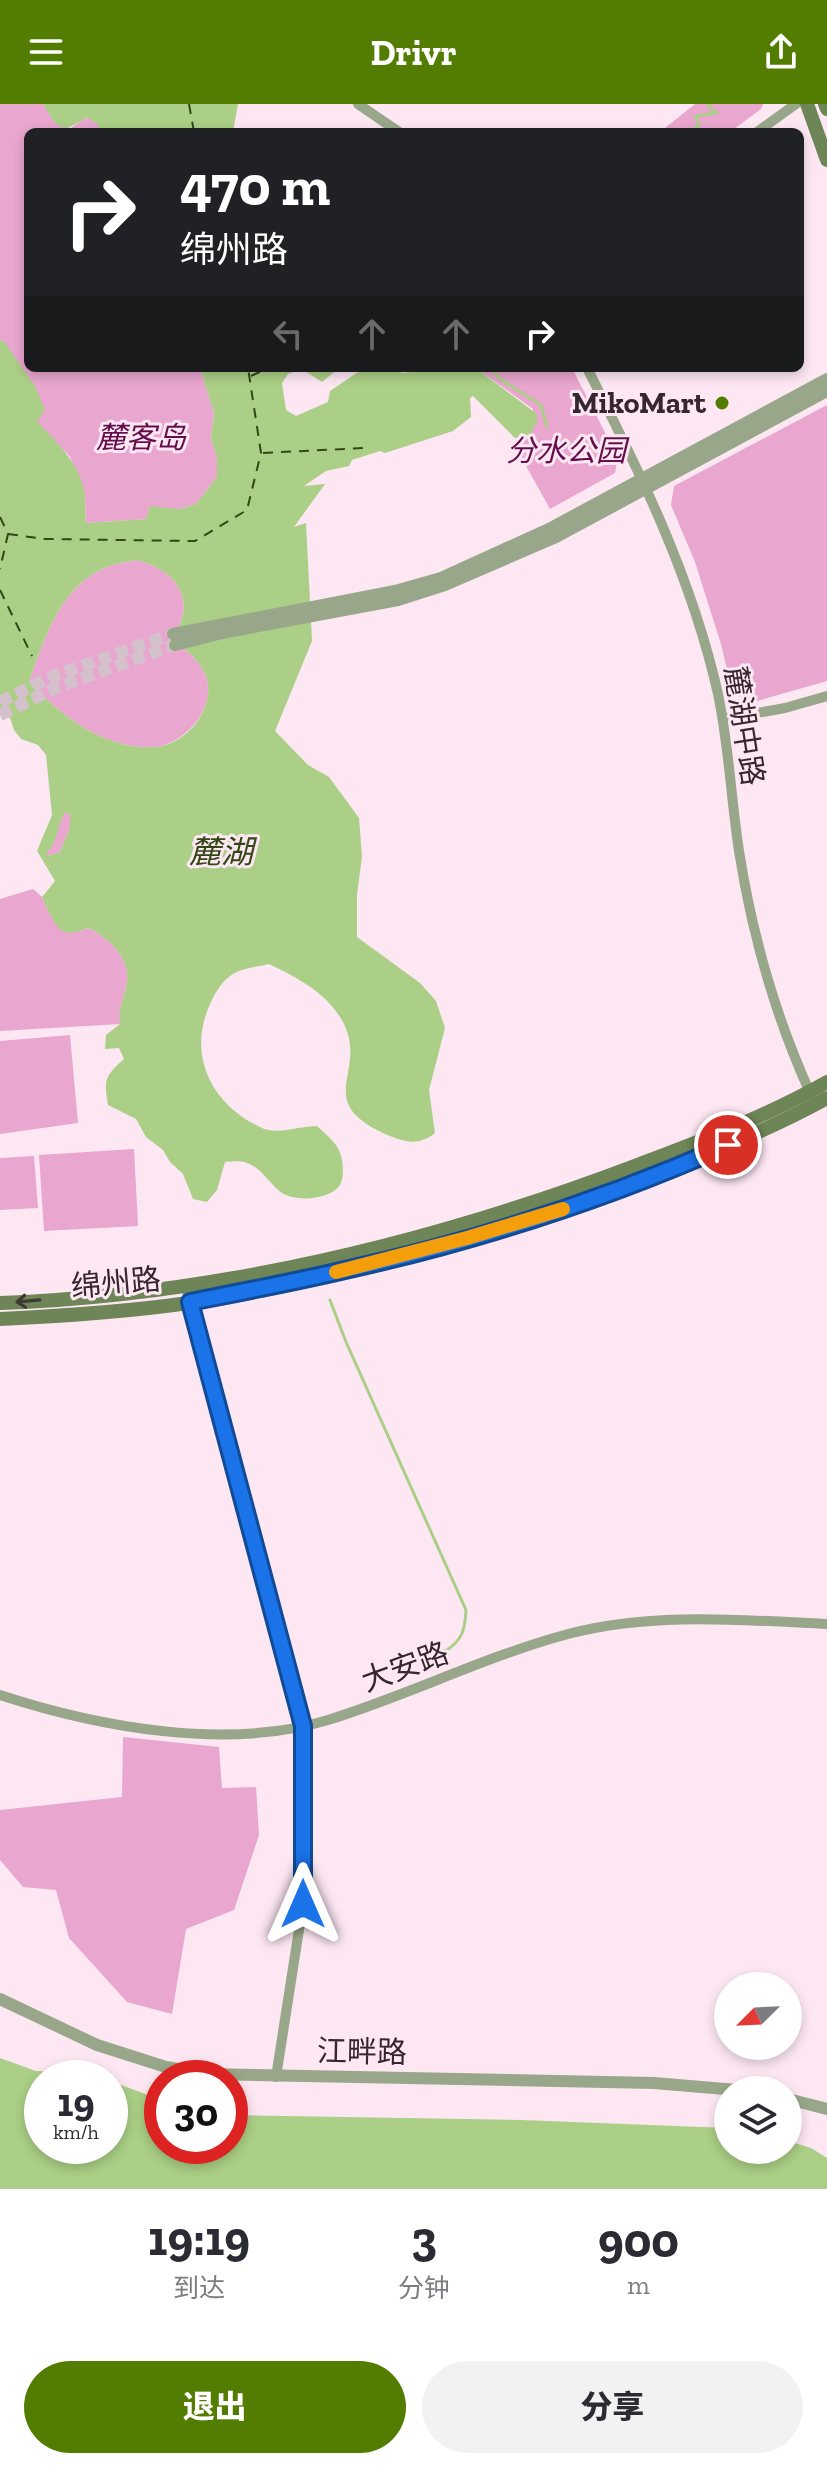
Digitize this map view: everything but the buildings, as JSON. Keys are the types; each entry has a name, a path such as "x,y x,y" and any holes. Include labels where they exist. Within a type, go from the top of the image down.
{"main road":[{"path":"807,104 827,160"},
{"name":"绵州路","path":"0,1319 190,1302 347,1270 467,1238 579,1204 702,1157 817,1098 827,1082"},
{"name":"绵州路","path":"0,1303 186,1287 343,1255 463,1224 572,1190 817,1098"}],"street":[{"path":"358,104 393,128"},
{"path":"763,128 796,104"},
{"name":"麓湖中路","path":"589,372 645,483 693,603 723,719 748,898 773,996 817,1098"},
{"path":"645,483 827,379"},
{"path":"174,640 345,606 441,578 645,483 827,391"},
{"path":"723,719 785,708 827,696"},
{"path":"186,1287 303,1726 303,1904 276,2077"},
{"name":"大安路","path":"0,1695 49,1711 91,1720 161,1730 259,1733 327,1720 568,1634 625,1624 726,1619 827,1624"},
{"name":"江畔路","path":"0,1999 97,2045 166,2067 206,2074 654,2083 714,2088"},
{"path":"802,2103 827,2109"}],"green space":[{"name":"麓客岛","path":"0,104 43,104 55,122 71,128 24,128 24,372 201,372 214,413 211,438 217,458 217,477 196,504 180,509 150,507 146,519 86,523 85,495 70,457 36,421 4,341 0,340"},
{"path":"695,104 763,104 761,109 735,128 665,128"},
{"name":"麓客岛","path":"87,117 99,128 71,128"},
{"name":"分水公园","path":"482,372 574,372 618,458 615,473 550,509 516,448 532,424 533,409"},
{"path":"827,405 827,681 750,703 732,691 695,562 671,505 674,486"},
{"path":"137,560 162,570 180,590 184,612 174,639 200,665 208,687 204,709 191,728 172,742 157,747 129,746 93,733 59,710 29,682 56,616 77,587 107,567"},
{"path":"65,813 69,813 70,827 60,852 47,856 47,851"},
{"path":"33,889 42,897 52,918 70,933 89,928 110,943 121,956 127,981 121,1006 121,1024 0,1031 0,899"},
{"path":"70,1035 78,1123 0,1134 0,1041"},
{"path":"134,1149 138,1226 44,1231 39,1155"},
{"path":"34,1156 38,1208 0,1210 0,1158"},
{"path":"123,1737 219,1747 222,1788 256,1787 259,1835 234,1910 186,1929 172,2014 127,2002 69,1938 56,1890 23,1887 0,1860 0,1810 122,1797"}],"water":[{"path":"43,104 238,104 234,128 99,128 87,117 71,126 61,127"},
{"name":"麓湖","path":"0,340 4,341 36,388 45,410 37,421 77,470 84,490 86,523 146,519 150,506 180,509 196,504 217,477 217,458 211,438 214,413 201,372 294,372 288,374 282,383 286,410 296,416 328,402 330,391 358,372 481,372 537,414 537,422 529,436 515,438 473,396 470,398 471,417 453,431 352,460 349,466 326,471 304,486 325,484 294,527 306,523 312,641 275,731 308,765 329,777 359,818 362,857 357,894 357,937 420,983 436,1001 445,1028 429,1090 435,1133 424,1140 408,1141 390,1136 352,1111 346,1086 350,1042 344,1024 330,1004 302,981 269,964 245,969 229,976 220,986 204,1021 201,1040 208,1076 229,1106 262,1128 282,1130 317,1126 336,1145 341,1155 342,1179 340,1185 329,1194 296,1198 278,1190 255,1167 244,1162 225,1162 217,1190 207,1202 193,1199 183,1174 163,1150 146,1137 136,1119 108,1105 107,1079 124,1059 119,1048 105,1049 106,1035 120,1024 127,981 125,964 116,949 96,932 89,928 64,932 49,913 42,897 55,881 37,851 52,815 46,755 38,745 21,739 10,718 0,715","holes":["137,560 169,576 180,590 184,612 174,639 200,665 208,688 203,711 188,731 168,744 142,747 93,733 59,710 29,682 56,616 77,587 107,567","65,813 69,813 70,827 60,852 47,856"]},
{"name":"麓湖","path":"307,372 334,372 322,382"},
{"path":"0,2058 24,2067 24,2164 128,2164 128,2088 144,2093 144,2164 248,2164 248,2115 521,2120 714,2127 714,2164 802,2164 802,2145 827,2158 827,2189 0,2189"}],"waterway":[{"path":"695,128 699,125 696,116 717,113 708,106 710,104"},
{"path":"494,372 500,379 541,405 547,427"},
{"path":"330,1300 466,1610 462,1633 447,1650 363,1677"}],"ferry route":[{"path":"189,104 193,128"},
{"path":"8,534 45,539 195,541 247,510 261,453 249,372"},
{"path":"251,376 260,372"},
{"path":"263,453 363,448"},
{"path":"0,517 8,534 0,569"},
{"path":"0,590 32,656"}],"tunnel":[{"path":"0,702 53,676 173,634"},
{"path":"0,715 58,687 175,645"}],"slow traffic":[{"path":"336,1272 563,1209"}],"place":[{"name":"MikoMart","path":"722,403"}],"route":[{"path":"303,1904 303,1726 190,1302 347,1270 467,1238 579,1204 728,1145"}]}
